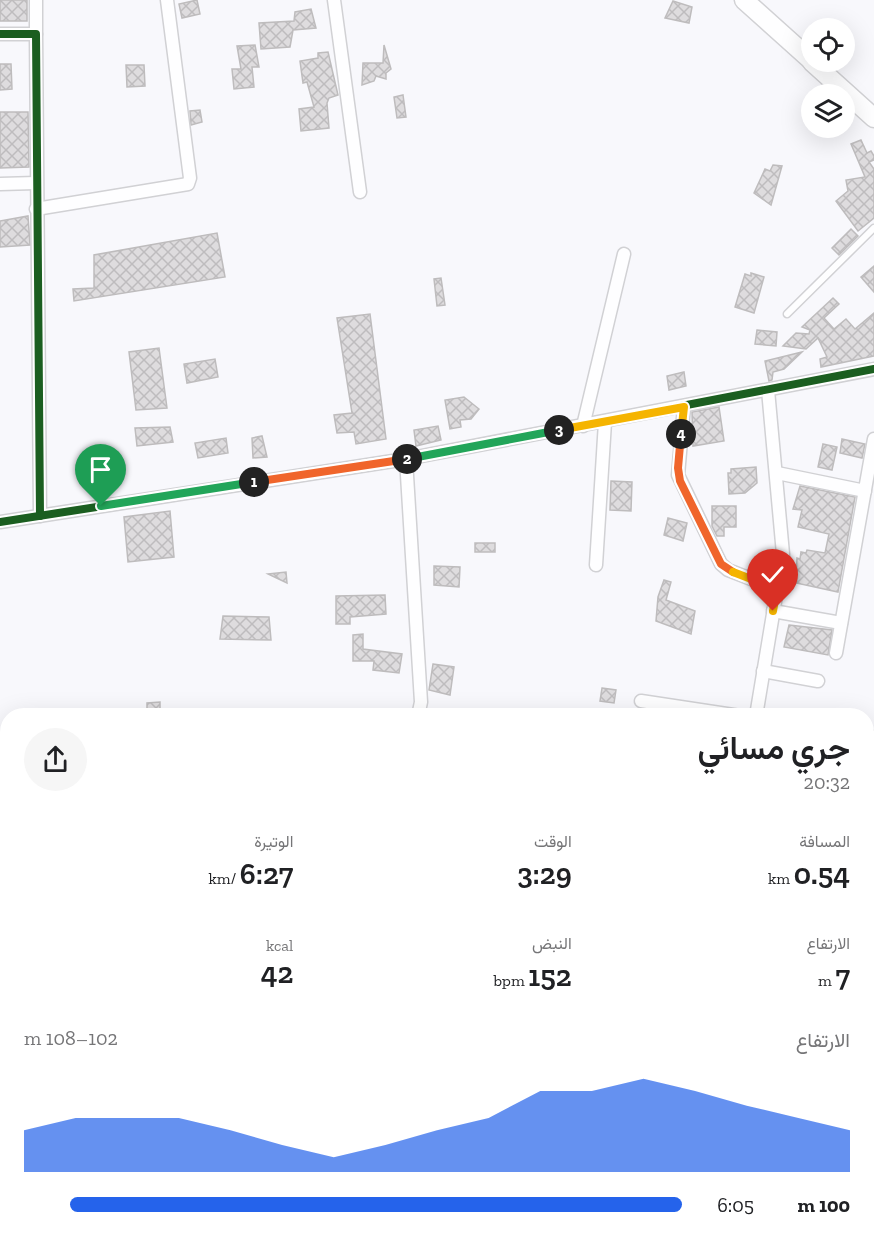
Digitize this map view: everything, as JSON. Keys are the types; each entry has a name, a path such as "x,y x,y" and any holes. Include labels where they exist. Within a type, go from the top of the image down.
{"main road":[{"path":"744,0 801,51"},
{"path":"824,72 874,118"}],"street":[{"path":"36,209 188,184 190,178 167,0"},
{"path":"334,0 360,192"},
{"path":"36,1 40,516"},
{"path":"0,34 36,34"},
{"path":"0,184 36,183"},
{"path":"583,426 624,254"},
{"path":"0,522 406,459 874,369"},
{"path":"757,708 784,543 768,390"},
{"path":"684,407 678,475 721,564 728,570 777,589"},
{"path":"596,565 605,422"},
{"path":"837,653 874,439"},
{"path":"406,459 419,708"},
{"path":"777,473 865,491"},
{"path":"773,611 841,623"},
{"path":"763,671 818,681"},
{"path":"641,701 687,708"}],"lane":[{"path":"787,314 874,228"}],"building":[{"path":"0,0 27,0 27,21 0,21"},
{"path":"197,0 200,14 182,18 179,4"},
{"path":"673,1 692,7 689,23 665,18"},
{"path":"311,9 316,28 293,30 290,47 261,49 259,23 294,21 295,12"},
{"path":"255,45 259,67 252,67 254,87 234,89 232,69 241,69 237,46"},
{"path":"384,45 391,69 386,73 386,79 376,76 374,81 362,85 363,63 383,63"},
{"path":"328,52 338,95 329,98 327,103 329,128 301,131 299,109 314,107 307,82 303,83 300,61 318,58 318,53"},
{"path":"0,64 11,64 12,89 0,90"},
{"path":"126,65 144,65 145,86 127,87"},
{"path":"403,95 406,117 397,118 394,97"},
{"path":"200,110 202,122 191,125 190,111"},
{"path":"0,112 28,112 29,167 0,168"},
{"path":"861,140 867,153 871,151 874,156 874,160 869,162 874,169 874,218 858,231 836,201 848,191 846,180 865,177 851,144"},
{"path":"773,165 782,166 771,205 754,193 765,169 770,171"},
{"path":"28,216 30,245 0,247 0,221"},
{"path":"851,229 858,236 839,255 832,248"},
{"path":"217,233 225,277 74,301 73,289 94,288 94,255"},
{"path":"874,266 874,292 861,277"},
{"path":"751,273 764,277 754,313 735,307 745,274 751,276"},
{"path":"441,278 445,305 437,306 434,279"},
{"path":"833,298 839,304 824,318 834,329 846,319 855,329 874,313 874,356 821,367 820,359 827,357 818,338 806,349 783,346 796,333 809,334 810,330 802,327"},
{"path":"370,314 386,439 356,444 354,432 337,433 334,415 352,413 337,318"},
{"path":"757,330 777,332 776,346 755,344"},
{"path":"159,348 167,408 136,410 129,352"},
{"path":"802,352 784,369 773,372 772,380 769,381 765,361"},
{"path":"215,359 218,377 187,383 184,364"},
{"path":"684,372 686,386 669,390 667,376"},
{"path":"464,397 479,409 471,419 460,420 461,427 450,429 445,400"},
{"path":"719,407 724,441 693,446 692,412"},
{"path":"438,426 441,440 416,446 414,430"},
{"path":"170,427 173,442 137,446 135,428"},
{"path":"262,436 267,457 253,458 252,438"},
{"path":"226,438 228,453 198,458 195,443"},
{"path":"842,439 865,444 862,458 840,453"},
{"path":"823,444 837,447 832,470 818,467"},
{"path":"756,467 757,483 745,493 729,494 728,473 731,473 731,469"},
{"path":"611,481 632,482 631,511 610,510"},
{"path":"800,486 855,497 838,592 796,583 797,558 800,559 801,552 806,553 807,550 825,553 829,534 798,527 802,510 793,509"},
{"path":"712,506 736,506 736,527 724,527 724,536 717,536 712,526"},
{"path":"170,511 174,557 128,562 124,517"},
{"path":"668,518 687,523 683,541 664,535"},
{"path":"475,543 495,543 495,552 475,552"},
{"path":"434,566 460,567 459,587 434,585"},
{"path":"286,572 287,583 268,574"},
{"path":"664,580 671,582 666,600 695,611 691,634 656,621 658,597"},
{"path":"385,595 386,614 350,617 350,624 336,624 336,596"},
{"path":"223,616 269,617 271,640 220,639"},
{"path":"789,625 832,630 828,655 784,647"},
{"path":"363,634 363,649 402,654 399,673 373,670 374,661 353,661 353,635"},
{"path":"433,664 454,667 450,695 429,690"},
{"path":"602,688 616,690 614,703 600,701"},
{"path":"160,702 160,708 147,708 147,703"}],"cycle path":[{"path":"0,34 36,34 40,516"},
{"path":"0,522 406,459 874,369"}],"route":[{"path":"101,506 406,459 684,407 678,468 680,481 724,568 777,589 773,611"}]}
